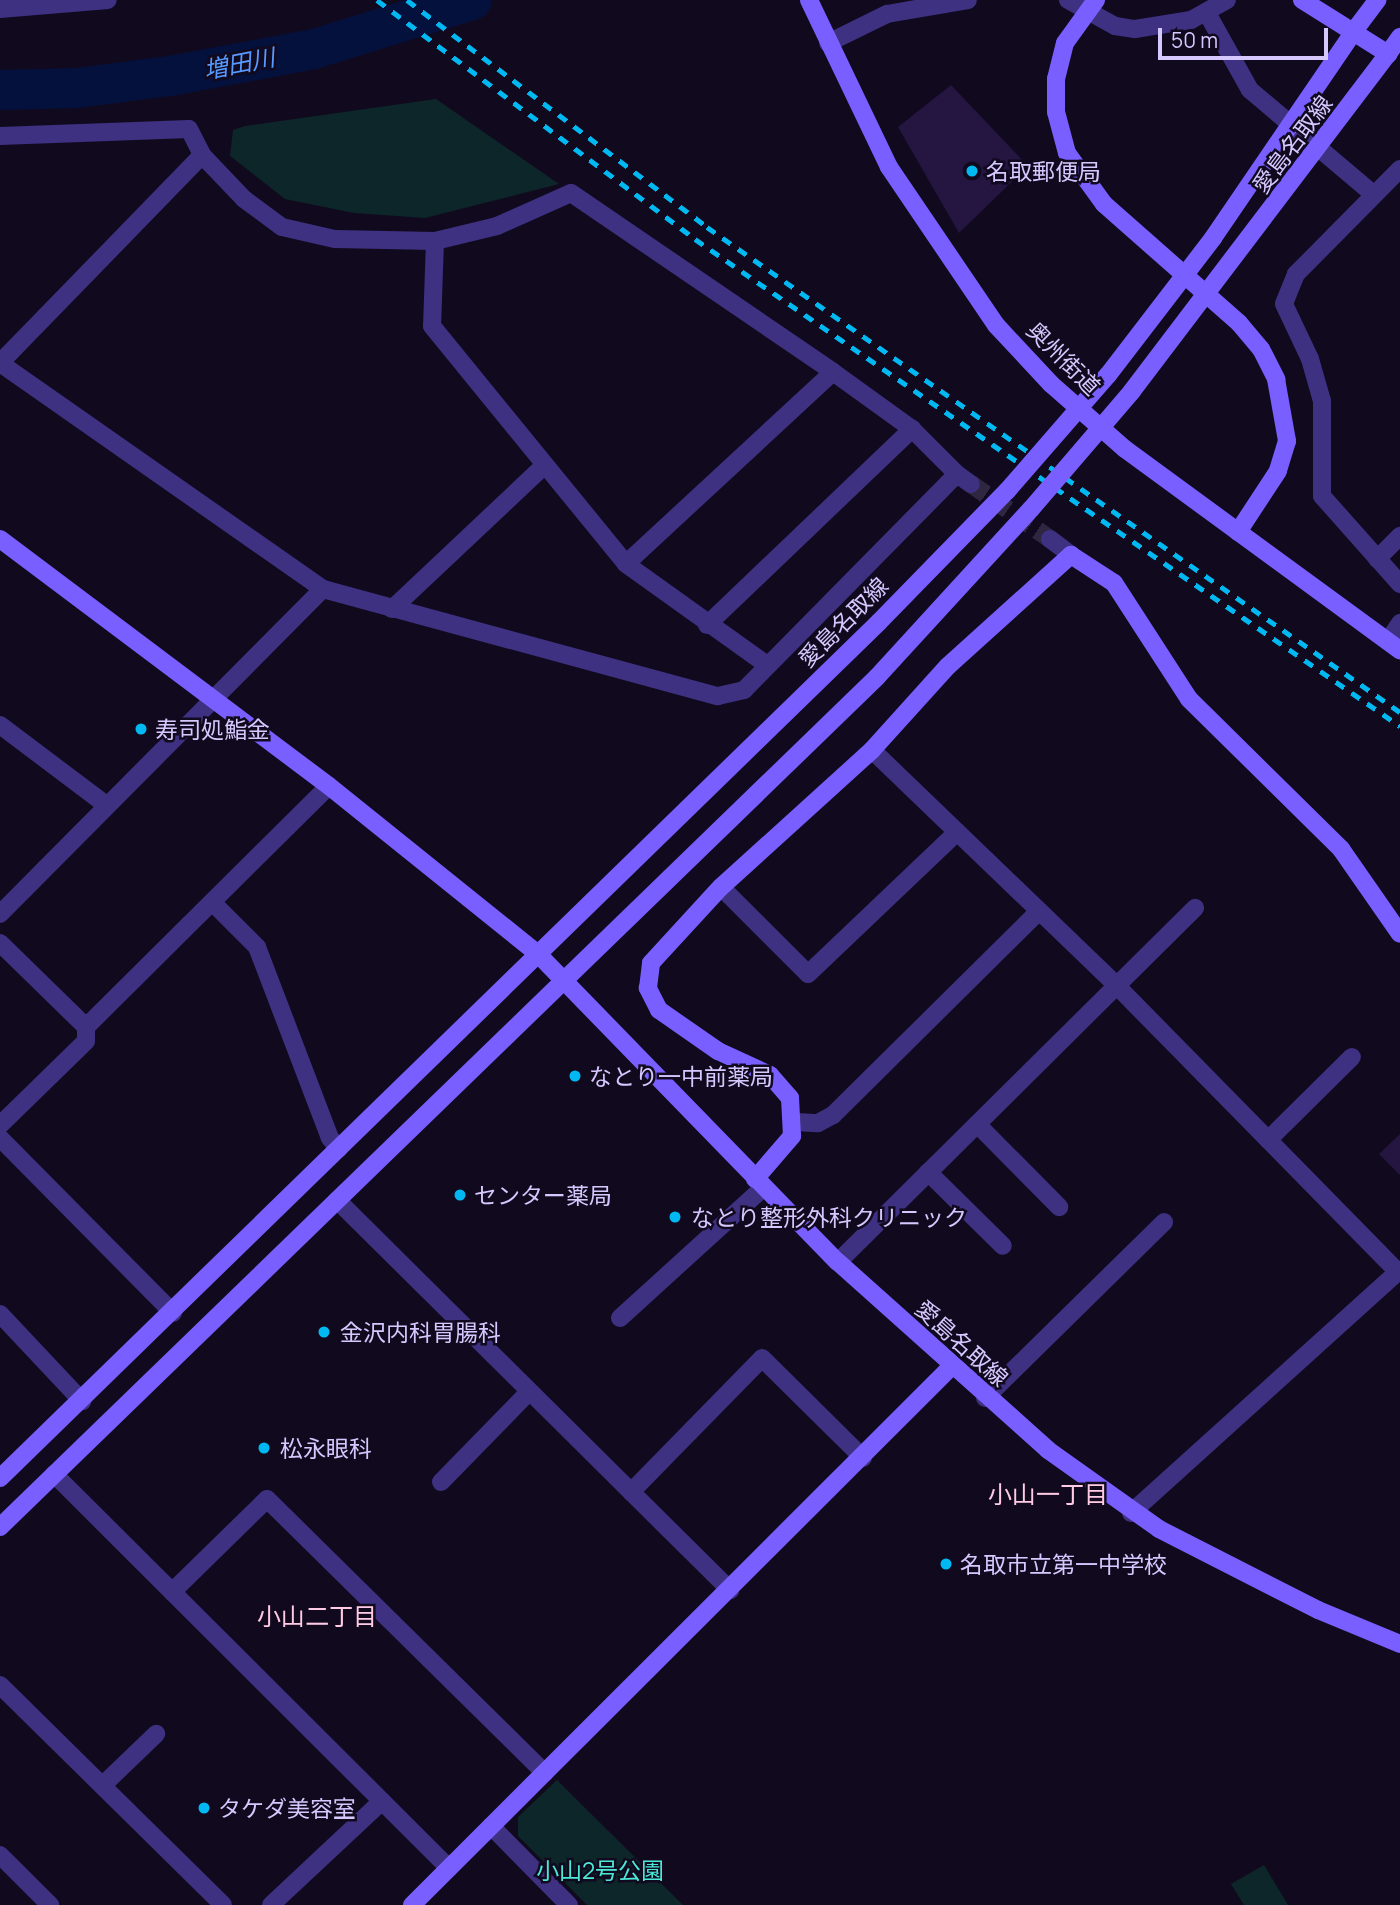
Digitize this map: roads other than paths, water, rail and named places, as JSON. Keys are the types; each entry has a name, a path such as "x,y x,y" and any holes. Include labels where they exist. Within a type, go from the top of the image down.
{"main road":[{"name":"奥州街道","path":"809,0 889,167 996,325 1051,384 1125,449 1394,645"},
{"path":"1096,0 1065,43 1056,79 1056,112 1067,153 1104,204 1239,323 1261,349 1276,379 1287,441 1278,471 1238,533"},
{"path":"1302,0 1388,54"},
{"name":"愛島名取線","path":"1377,0 1205,248 1108,375 1007,491 537,953 759,1184 838,1262 985,1398 1131,1513 1318,1610 1400,1644"},
{"name":"愛島名取線","path":"563,980 877,677 1031,509 1149,369 1400,37"},
{"path":"0,540 329,786 537,953 173,1313 0,1478"},
{"path":"759,1184 786,1146 796,1122 790,1098 778,1081 668,1018 648,988 658,950 721,887 872,750 948,666 1071,555 1114,583 1189,699 1341,849 1400,934"},
{"path":"0,1527 563,980"},
{"path":"412,1905 863,1458 951,1367"}],"street":[{"path":"0,9 108,0"},
{"path":"828,43 887,14 968,0"},
{"path":"1068,0 1115,26 1135,29 1160,29 1207,13 1227,0"},
{"path":"1207,13 1250,90 1373,194"},
{"path":"0,136 189,129 202,155 244,199 282,227 335,239 435,241 497,226 571,193 912,429 964,479 767,665 744,690 718,696 323,589 0,363 202,155"},
{"path":"1400,169 1296,274 1284,304 1310,359 1322,401 1322,496 1400,584"},
{"path":"435,241 432,326 626,565 767,665"},
{"path":"626,565 833,372"},
{"path":"707,625 912,429"},
{"path":"392,609 544,466"},
{"path":"1377,559 1400,536"},
{"path":"1049,539 1071,555"},
{"path":"0,914 323,589"},
{"path":"1394,645 1400,623"},
{"path":"2,730 107,805"},
{"path":"872,750 1116,985 1399,1271 1131,1513"},
{"path":"0,1125 86,1041 86,1027 329,786"},
{"path":"721,887 808,974 957,832"},
{"path":"212,902 257,947 330,1138 339,1149"},
{"path":"838,1262 1195,908"},
{"path":"796,1122 818,1123 833,1115 1039,911"},
{"path":"0,943 86,1027"},
{"path":"1268,1140 1352,1057"},
{"path":"977,1124 1059,1207"},
{"path":"0,1138 173,1313"},
{"path":"928,1172 1003,1246"},
{"path":"620,1318 759,1184"},
{"path":"337,1200 528,1393 730,1590"},
{"path":"985,1398 1164,1222"},
{"path":"0,1314 82,1401"},
{"path":"631,1492 761,1358 863,1458"},
{"path":"441,1482 528,1393"},
{"path":"54,1474 449,1868"},
{"path":"172,1592 267,1499 545,1773"},
{"path":"0,1685 103,1785 218,1903"},
{"path":"103,1785 156,1734"},
{"path":"271,1905 382,1801"},
{"path":"491,1826 569,1905"},
{"path":"0,1855 50,1905"}],"waterway":[{"name":"増田川","path":"0,90 77,88 170,76 314,49 472,0"}],"tunnel":[{"path":"971,484 1050,539"}],"railway":[{"path":"377,0 695,239 1400,726"},
{"path":"407,0 707,227 1400,712"}],"place":[{"name":"名取郵便局","path":"972,171"},
{"name":"寿司処鮨金","path":"141,729"},
{"name":"なとり一中前薬局","path":"575,1076"},
{"name":"センター薬局","path":"460,1195"},
{"name":"なとり整形外科クリニック","path":"675,1217"},
{"name":"金沢内科胃腸科","path":"324,1332"},
{"name":"松永眼科","path":"264,1448"},
{"name":"名取市立第一中学校","path":"946,1564"},
{"name":"タケダ美容室","path":"204,1808"}],"district":[{"name":"小山一丁目","path":"1048,1494"},
{"name":"小山二丁目","path":"317,1616"}],"park label":[{"name":"小山2号公園","path":"600,1870"}]}
